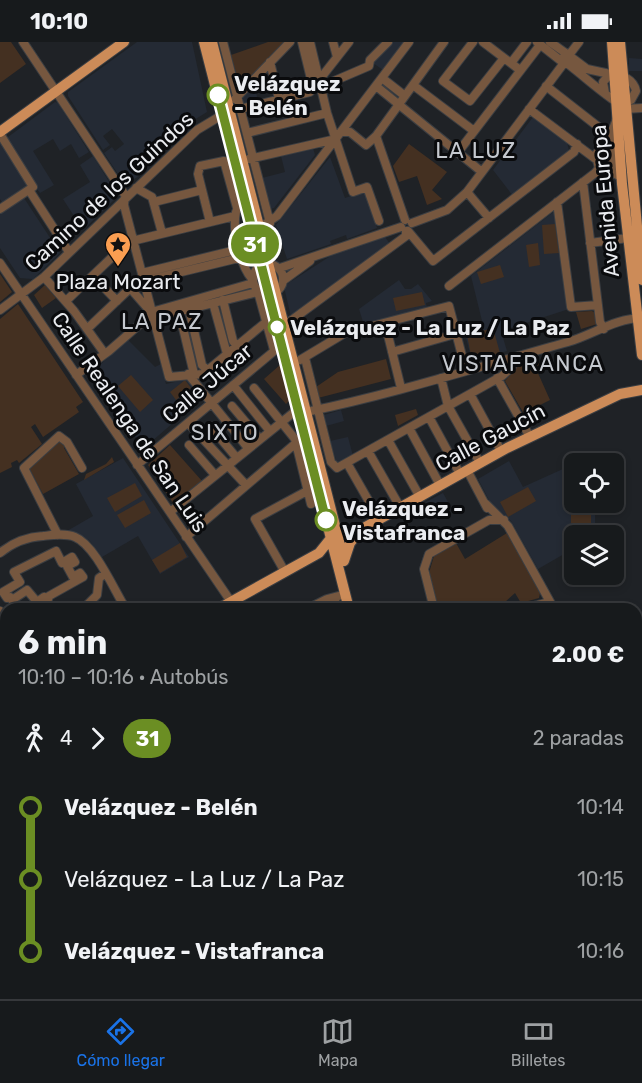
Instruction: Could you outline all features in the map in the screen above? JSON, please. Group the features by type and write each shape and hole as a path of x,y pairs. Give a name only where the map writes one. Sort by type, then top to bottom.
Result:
{"main road":[{"path":"0,133 124,42"},
{"path":"204,42 270,267 261,287 279,338 277,353 307,410"},
{"path":"212,42 225,111"},
{"name":"Avenida Europa","path":"612,42 639,216 642,280"},
{"name":"Avenida Europa","path":"616,74 621,42"},
{"name":"Avenida Europa","path":"622,105 617,118 618,176 639,318 642,355"},
{"path":"239,162 241,188 270,267"},
{"path":"261,287 285,325 337,535 341,596 345,603"},
{"name":"Calle Gaucín","path":"337,535 360,530 501,451 620,394 642,390"},
{"name":"Calle Gaucín","path":"340,560 360,530"},
{"path":"337,535 350,538 350,543"},
{"path":"239,603 285,572 319,553 337,535"},
{"path":"319,553 329,553 340,560 354,603"}],"street":[{"path":"23,42 126,198 124,205 169,377 200,375 208,371 266,322"},
{"path":"223,42 270,223"},
{"name":"Camino de los Guindos","path":"0,310 44,278 203,124 225,111 290,42"},
{"path":"302,42 327,113 338,136 353,192 367,187 379,221"},
{"path":"310,42 318,83"},
{"path":"333,42 337,57"},
{"path":"240,109 310,92 348,42"},
{"path":"369,66 370,60 388,42"},
{"path":"259,228 270,223 409,42"},
{"path":"239,162 350,132 366,144 376,136 444,42"},
{"path":"473,42 443,81 470,101 507,60 527,42"},
{"path":"483,42 520,70"},
{"path":"550,42 604,93 622,105 642,108"},
{"path":"270,267 317,256 447,210 467,192 579,42"},
{"path":"459,151 538,43 587,69 616,74 635,87 639,95 622,105"},
{"path":"270,62 279,99"},
{"path":"318,83 372,64 398,105 459,151 482,172"},
{"path":"604,93 603,82 616,74"},
{"path":"381,79 405,96"},
{"path":"413,85 474,131"},
{"path":"546,86 610,136 618,176 595,173"},
{"path":"449,286 595,173 599,164 594,157 529,109"},
{"path":"247,133 327,113"},
{"path":"594,157 610,136 617,118"},
{"path":"0,133 33,187 1,206"},
{"path":"376,136 407,226 433,261 574,152 577,144"},
{"path":"314,142 321,143 325,153"},
{"path":"210,222 198,168 224,160 236,212 242,253 261,287 266,322 277,353"},
{"path":"583,182 598,305 604,329"},
{"path":"236,212 241,188"},
{"path":"136,189 153,200 162,233"},
{"path":"29,190 69,252"},
{"path":"153,200 202,190"},
{"path":"467,192 489,218"},
{"path":"557,202 571,307 598,305"},
{"path":"66,301 124,244 210,222 236,212"},
{"path":"285,325 388,251 406,236 407,226"},
{"path":"590,243 628,238"},
{"path":"87,329 143,277 242,253"},
{"path":"130,288 157,317 213,303 284,280 317,256"},
{"name":"Calle Realenga de San Luis","path":"0,263 230,603"},
{"path":"270,267 284,280"},
{"path":"261,287 270,267"},
{"path":"93,276 117,301"},
{"path":"44,278 66,301 105,354"},
{"path":"76,375 152,314 164,308 261,287"},
{"path":"223,300 233,341 237,346"},
{"path":"213,303 227,354"},
{"path":"294,364 345,333 449,306 466,371"},
{"path":"189,309 202,365 208,371"},
{"path":"179,311 191,374 211,403 248,448"},
{"path":"170,512 281,420 307,410 498,362 639,318"},
{"path":"385,323 400,388"},
{"path":"392,352 455,334"},
{"name":"Calle Júcar","path":"137,465 233,385 277,353"},
{"path":"305,358 307,410 331,462 337,468 501,376 518,356"},
{"path":"498,362 504,367 501,376 530,437"},
{"path":"441,378 448,406 480,463"},
{"path":"233,385 269,430"},
{"path":"254,388 281,420 296,443 311,504"},
{"path":"470,394 501,451"},
{"path":"232,406 259,438"},
{"path":"429,417 486,504 504,520 551,603"},
{"path":"188,423 246,485"},
{"path":"210,426 237,457"},
{"path":"409,428 440,485"},
{"path":"58,535 24,468 59,436 67,442 82,468"},
{"path":"388,440 420,496"},
{"path":"186,537 296,443"},
{"path":"189,445 215,475"},
{"path":"368,451 400,507"},
{"path":"347,462 379,519"},
{"path":"285,572 255,519 307,491"},
{"path":"486,504 489,520"},
{"path":"432,603 424,569 429,554 489,520 504,520"},
{"path":"0,553 20,541 58,535 76,538 87,546 122,603"},
{"path":"56,551 62,563 72,557 75,562 67,566 73,577 80,573 83,577 49,596 48,603 44,597 37,602 27,590 12,600 7,598 3,592 20,582 14,572 44,555 45,557 56,551"},
{"path":"92,603 96,595 99,578 105,574"},
{"path":"318,603 327,598 341,596"},
{"path":"336,603 341,596"}],"shaded area":[{"path":"0,42 11,42 26,64 0,83"},
{"path":"137,42 192,42 207,112 194,120 136,178 124,183 104,153 112,147 115,151 124,144 112,129 103,136 110,145 103,150 68,96 68,92"},
{"path":"268,42 285,42 240,88 231,55"},
{"path":"393,42 405,42 383,70 373,63"},
{"path":"629,58 642,59 642,71 629,71"},
{"path":"254,85 258,100 243,104 241,97"},
{"path":"55,102 58,103 89,152 79,158 71,144 60,151 53,139 33,151 54,185 40,193 37,189 24,198 60,253 33,279 20,278 0,248 0,213 6,209 0,199 0,143"},
{"path":"533,117 567,142 569,151 513,196 493,170"},
{"path":"409,144 447,172 432,190 442,199 427,205 417,176 399,182 393,166"},
{"path":"313,148 315,155 274,208 270,209 262,178 285,172 281,156"},
{"path":"93,156 118,196 83,230 63,199 90,182 80,165"},
{"path":"330,157 345,198 365,191 377,228 347,239 346,235 330,241 331,244 287,259 276,225"},
{"path":"556,210 569,309 501,331 507,351 472,361 465,334 484,329 471,276"},
{"path":"555,224 559,253 544,254 542,225"},
{"path":"385,237 390,244 291,317 284,287 287,284 332,255"},
{"path":"538,243 540,265 529,267 526,245"},
{"path":"500,265 504,277 481,284 477,272"},
{"path":"0,274 12,292 0,302"},
{"path":"399,280 405,289 411,289 418,284 432,301 426,303 427,308 364,325 359,309"},
{"path":"45,285 56,298 42,308 34,295"},
{"path":"422,292 425,305 396,311 393,298"},
{"path":"18,304 83,402 76,407 79,412 43,437 35,424 31,427 42,444 19,463 17,460 11,463 12,467 0,473 0,319"},
{"path":"592,311 596,314 597,324 581,329 576,312"},
{"path":"493,328 500,353 472,361 467,335"},
{"path":"127,339 155,367 161,364 166,384 188,379 203,397 144,448 85,372 94,365 99,366"},
{"path":"537,356 542,369 537,371 550,400 526,412 534,422 531,426 505,381 521,362"},
{"path":"386,359 391,379 318,398 316,387 338,372"},
{"path":"280,365 290,400 286,404 264,379"},
{"path":"131,375 153,400 140,412 118,386"},
{"path":"185,380 191,388 176,400 170,392"},
{"path":"416,409 418,415 398,426 395,415"},
{"path":"341,410 344,421 326,426 324,415"},
{"path":"348,437 353,456 337,463 330,441"},
{"path":"59,439 65,443 64,448 79,474 43,494 28,466"},
{"path":"170,445 202,481 173,503 148,465"},
{"path":"112,457 114,462 84,480 86,474 106,464"},
{"path":"123,458 189,557 160,574 138,536 102,557 89,540 67,531 93,516 76,484"},
{"path":"509,461 523,487 564,469 564,513 595,513 595,525 564,525 564,554 538,569 511,521 490,502 478,479"},
{"path":"135,483 142,496 115,512 107,498"},
{"path":"528,487 536,501 508,517 500,502"},
{"path":"443,493 448,502 431,511 426,502"},
{"path":"144,500 151,513 125,528 117,515"},
{"path":"185,507 197,520 189,527 179,512"},
{"path":"571,513 591,513 591,523 571,523"},
{"path":"507,533 540,593 539,598 521,603 515,593 504,603 489,601 490,603 436,603 429,573 434,556 456,543 465,559"},
{"path":"180,543 187,557 160,573 152,560"}],"bus line":[{"name":"31","path":"218,95 326,520"}],"place":[{"name":"Velázquez - Belén","path":"218,95"},
{"name":"Plaza Mozart","path":"118,268"},
{"name":"Velázquez - La Luz / La Paz","path":"277,327"},
{"name":"Velázquez - Vistafranca","path":"326,520"}],"district":[{"name":"LA LUZ","path":"476,150"},
{"name":"LA PAZ","path":"162,321"},
{"name":"VISTAFRANCA","path":"523,363"},
{"name":"SIXTO","path":"225,432"}]}
